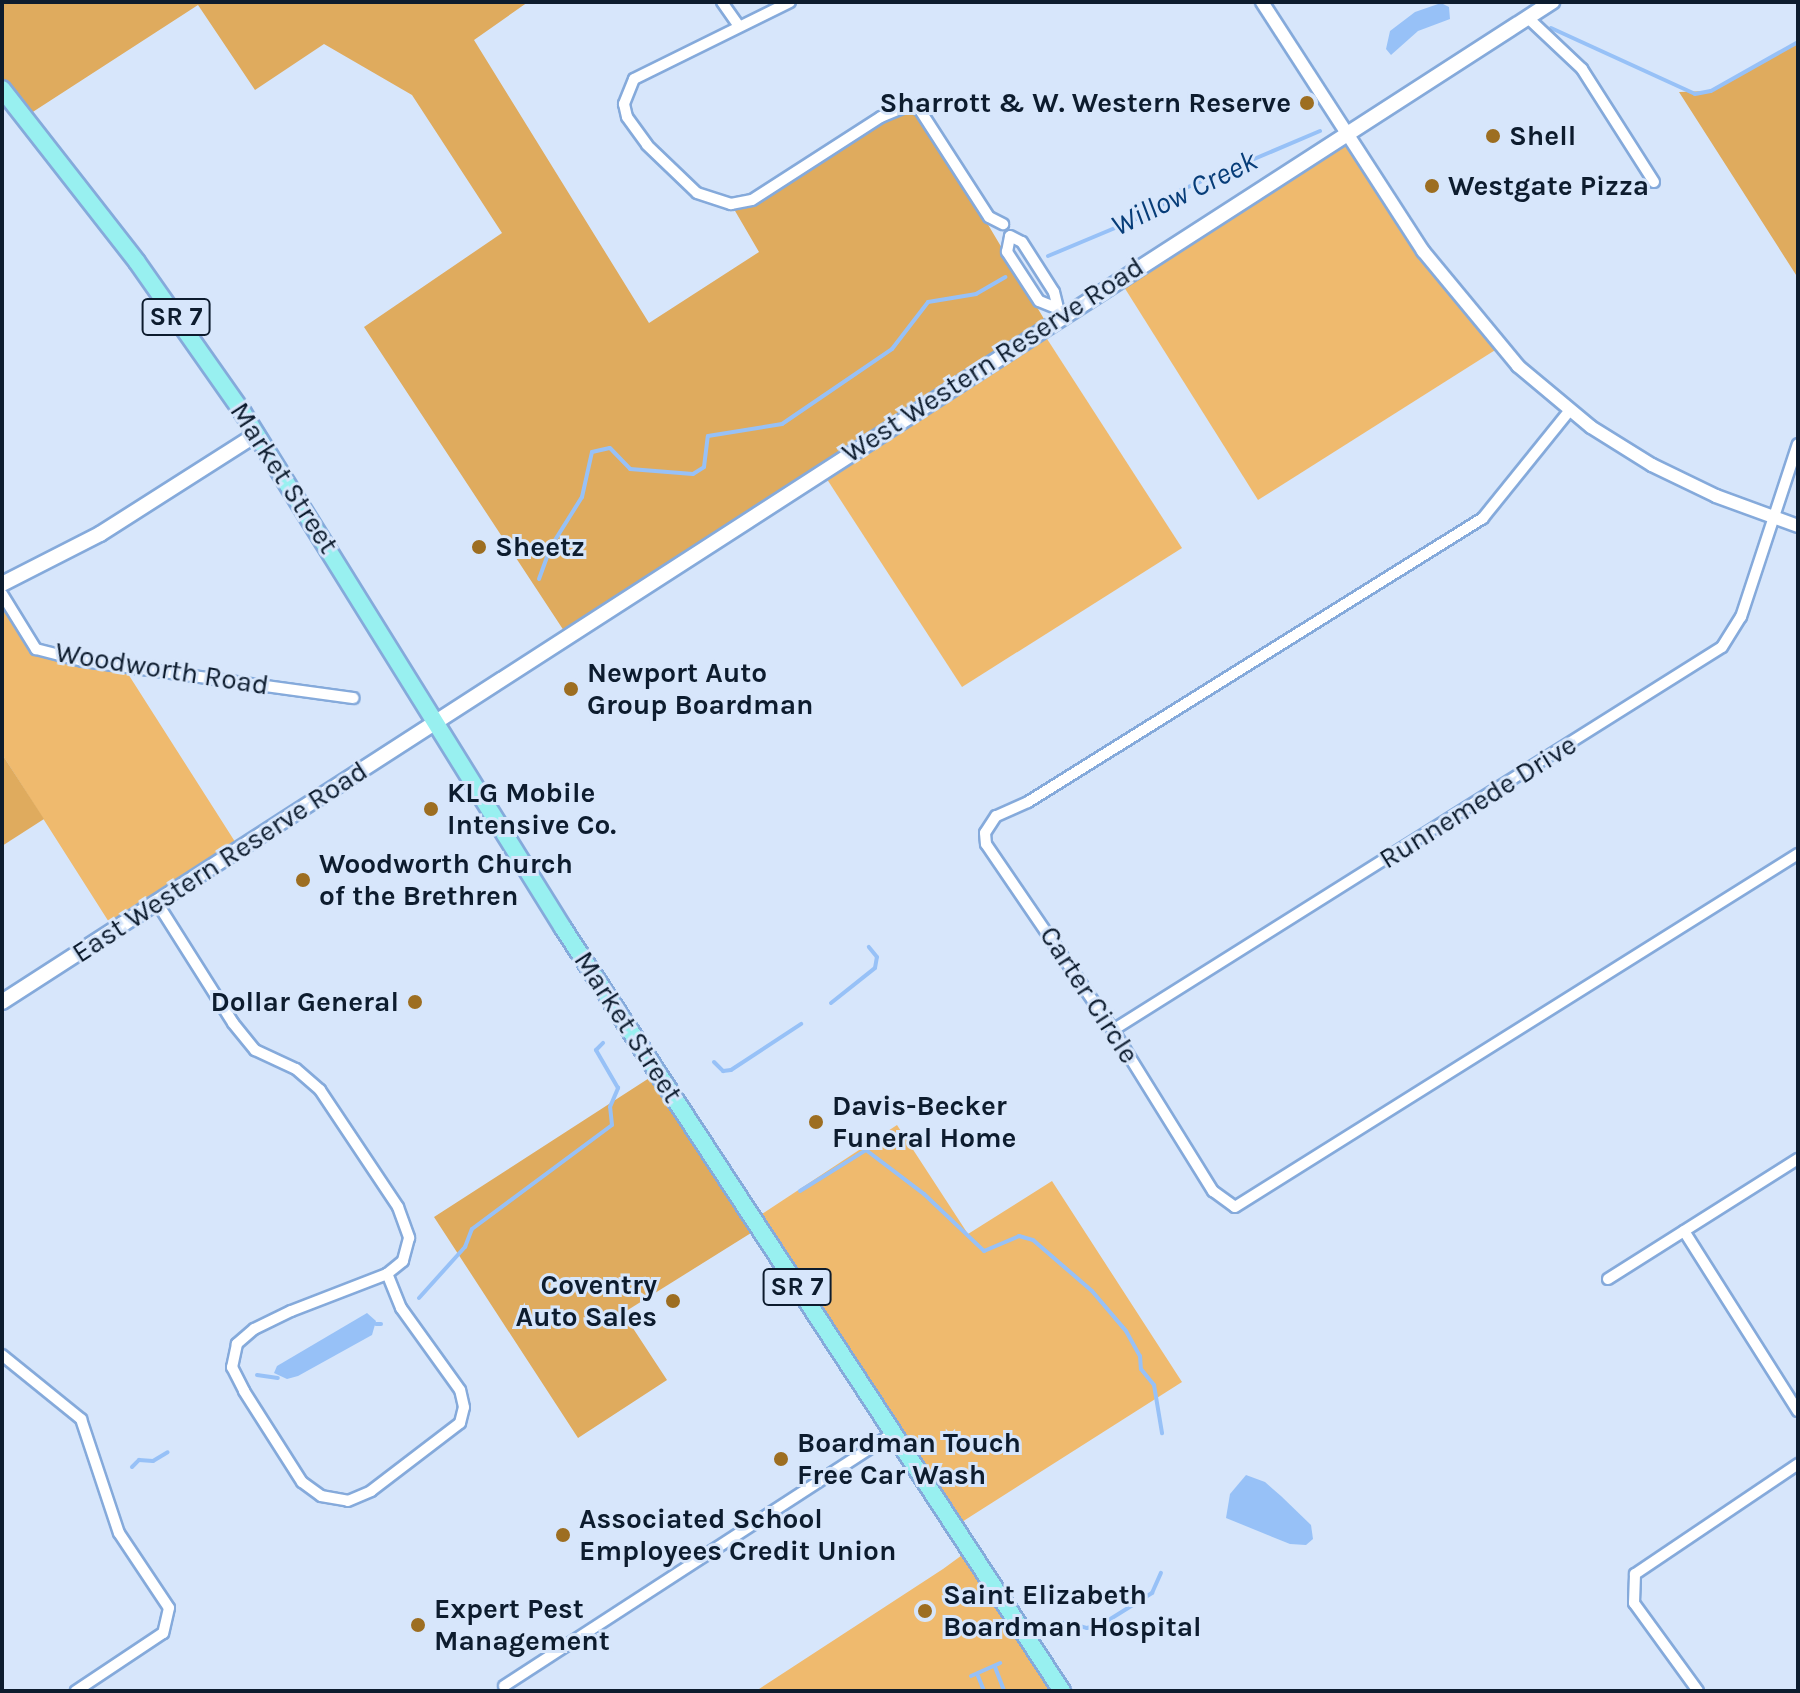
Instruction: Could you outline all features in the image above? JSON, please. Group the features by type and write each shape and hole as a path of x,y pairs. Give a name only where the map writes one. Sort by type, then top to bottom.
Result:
{"main road":[{"name":"West Western Reserve Road","path":"437,721 1057,312 1346,134 1552,2"},
{"name":"Market Street","path":"2,89 137,262 257,434 571,940 1062,1691"},
{"path":"2,584 88,541 257,434"},
{"name":"East Western Reserve Road","path":"2,1002 437,721"}],"street":[{"path":"722,2 738,25"},
{"path":"790,2 646,70 627,90 624,104 633,127 697,193 731,204 752,200 881,117 909,105 920,110 989,217 1003,224"},
{"path":"1262,2 1452,292 1512,360 1570,410 1652,465 1798,526"},
{"path":"1527,17 1582,69 1654,182"},
{"path":"1010,236 1022,242 1054,292 1057,312 1039,301 1007,252 1010,236"},
{"name":"Carter Circle","path":"1570,410 1483,518 1037,797 990,821 985,833 990,850 1113,1030 1213,1191 1239,1207 1798,854"},
{"name":"Runnemede Drive","path":"1113,1030 1716,653 1735,631 1798,444"},
{"name":"Woodworth Road","path":"2,594 36,649 83,661 353,698"},
{"path":"156,901 233,1023 255,1050 296,1069 320,1090 390,1195 409,1238 403,1261 387,1274 291,1311 254,1329 237,1344 232,1367 244,1391 302,1482 321,1496 348,1501 371,1491 460,1423 464,1407 460,1390 401,1308 387,1274"},
{"path":"1608,1279 1798,1159"},
{"path":"1684,1231 1798,1411"},
{"path":"2,1355 81,1419 119,1533 169,1608 163,1633 76,1691"},
{"path":"504,1686 893,1433"},
{"path":"1698,1691 1634,1603 1635,1574 1798,1464"}],"shaded area":[{"path":"2,2 528,2 474,40 649,323 759,252 731,204 752,200 897,108 920,110 1047,324 568,637 364,327 502,233 412,95 324,44 255,90 198,5 25,117 2,89"},
{"path":"1798,42 1798,278 1679,92 1711,91"},
{"path":"1346,134 1500,347 1258,500 1119,279"},
{"path":"1040,328 1182,548 962,687 821,470"},
{"path":"2,594 36,649 123,666 239,848 114,930 2,754"},
{"path":"2,754 44,819 2,846"},
{"path":"657,1073 759,1228 623,1313 667,1380 578,1438 434,1217"},
{"path":"897,1125 968,1234 1052,1181 1182,1382 954,1527 753,1220"},
{"name":"Saint Elizabeth Boardman Hospital","path":"969,1550 1062,1691 756,1691 943,1569"}],"water":[{"path":"1441,3 1449,7 1450,19 1418,31 1391,55 1386,49 1390,31 1415,12"},
{"path":"367,1313 376,1321 372,1335 298,1376 287,1379 274,1373 277,1366"},
{"path":"1246,1475 1265,1482 1281,1496 1311,1525 1313,1539 1306,1545 1290,1544 1226,1518 1230,1494"}],"waterway":[{"name":"Willow Creek","path":"1551,28 1695,94 1711,91 1798,42"},
{"name":"Willow Creek","path":"1048,256 1153,212 1181,190 1320,131"},
{"name":"Willow Creek","path":"539,579 550,548 582,497 592,452 610,448 630,469 693,474 704,467 708,436 782,424 892,349 928,302 976,294 1006,277"},
{"path":"831,1003 875,968 877,957 869,947"},
{"path":"714,1062 723,1071 731,1070 801,1024"},
{"path":"419,1298 465,1247 472,1229 612,1125 610,1107 618,1088 596,1050 603,1043"},
{"path":"800,1191 866,1150 924,1194 984,1251 1019,1236 1033,1240 1092,1291 1126,1331 1140,1356 1141,1369 1154,1385 1162,1433"},
{"path":"376,1324 381,1324"},
{"path":"257,1375 278,1378"},
{"path":"132,1467 139,1460 153,1461 168,1452"},
{"path":"1049,1631 1066,1622 1087,1628 1104,1623 1152,1593 1161,1573"},
{"path":"971,1676 1000,1663"},
{"path":"995,1667 1004,1691"},
{"path":"978,1676 984,1691"}],"place":[{"name":"Sharrott & W. Western Reserve","path":"1307,103"},
{"name":"Shell","path":"1493,136"},
{"name":"Westgate Pizza","path":"1432,186"},
{"name":"Sheetz","path":"479,547"},
{"name":"Newport Auto Group Boardman","path":"571,689"},
{"name":"KLG Mobile Intensive Co.","path":"431,809"},
{"name":"Woodworth Church of the Brethren","path":"303,880"},
{"name":"Dollar General","path":"415,1002"},
{"name":"Davis-Becker Funeral Home","path":"816,1122"},
{"name":"Coventry Auto Sales","path":"673,1301"},
{"name":"Boardman Touch Free Car Wash","path":"781,1459"},
{"name":"Associated School Employees Credit Union","path":"563,1535"},
{"name":"Saint Elizabeth Boardman Hospital","path":"925,1611"},
{"name":"Expert Pest Management","path":"418,1625"}]}
